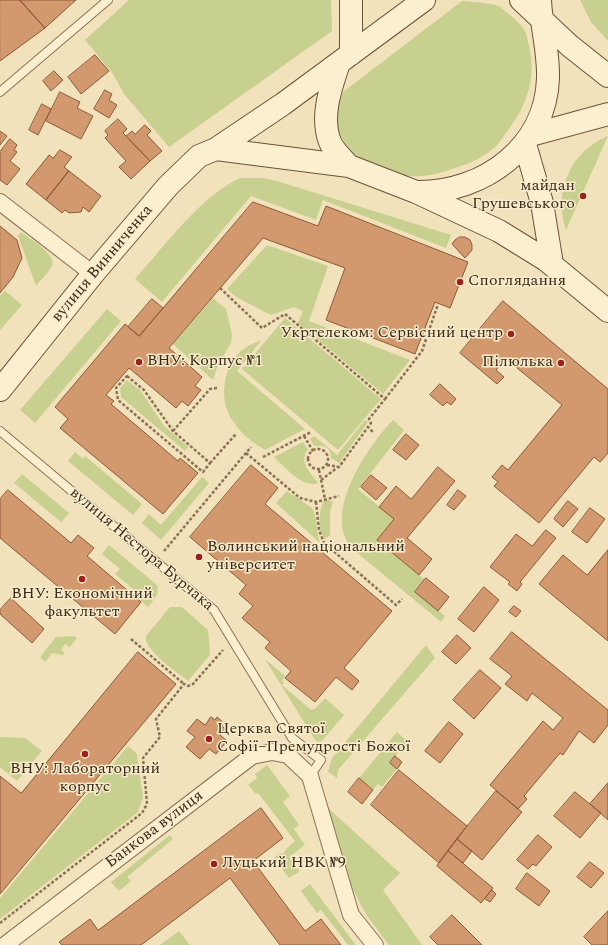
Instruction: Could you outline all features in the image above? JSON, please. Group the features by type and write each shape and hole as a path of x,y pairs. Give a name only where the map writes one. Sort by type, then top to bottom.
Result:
{"main road":[{"path":"349,166 330,142 326,119 329,92 345,59 351,0"},
{"name":"вулиця Винниченка","path":"0,390 93,274 168,186 199,156 216,149 283,104 424,0"},
{"path":"521,0 540,9 570,46 608,76"},
{"path":"416,192 438,192 491,174 528,140 544,112 548,79 546,47 540,9"},
{"path":"528,140 608,114"},
{"path":"528,140 542,203 552,264"},
{"path":"216,149 349,166 416,192 499,231 552,264 608,311"}],"street":[{"path":"0,202 93,274"},
{"name":"Банкова вулиця","path":"5,945 252,756 272,752 288,755 310,776"},
{"path":"310,776 351,915 376,945"}],"lane":[{"path":"0,92 108,0"},
{"name":"вулиця Нестора Бурчака","path":"0,431 214,610 292,738 321,760 310,776"}],"path":[{"path":"220,288 262,328 285,314 385,399"},
{"path":"321,480 339,467 368,427 371,422 369,419 422,350 438,304"},
{"path":"210,463 173,431 144,390 127,376 116,388 118,400 203,472 236,434"},
{"path":"173,431 210,389 217,388"},
{"path":"368,427 374,433"},
{"path":"263,457 311,432"},
{"path":"304,436 313,451"},
{"path":"155,560 251,447"},
{"path":"327,465 328,458 325,453 320,450 313,451 309,456 308,462 312,468 319,470 327,465 339,467"},
{"path":"246,453 294,494 308,501 316,502 339,496"},
{"path":"319,470 325,499"},
{"path":"316,502 319,530 324,543 396,605 402,599"},
{"path":"131,639 188,686 193,684 232,640"},
{"path":"0,923 145,809 147,804 143,758 160,737 156,719 184,684"}],"green space":[{"path":"129,0 331,0 332,31 169,147 124,94 113,74 85,40"},
{"path":"580,0 608,0 608,41 591,22"},
{"path":"462,1 498,6 515,19 525,31 531,55 532,67 529,90 520,112 500,141 489,152 481,158 445,172 431,175 405,176 392,174 368,164 349,148 340,133 337,118 343,92"},
{"path":"608,136 566,230 562,201 568,174 575,162 584,152 595,143"},
{"path":"241,178 263,178 277,181 451,235 446,248 323,200 316,220 251,196 162,302 135,279 198,208 227,185"},
{"path":"21,232 41,247 50,256 52,261 51,269 36,286 18,236"},
{"path":"267,245 328,266 309,321 410,360 383,394 298,323 303,311 294,307 271,315 236,297 227,289"},
{"path":"5,291 22,305 0,330 0,296"},
{"path":"213,298 226,309 232,334 231,343 218,365 213,380 173,344"},
{"path":"107,309 121,321 35,423 20,410"},
{"path":"285,318 381,399 338,450 242,369"},
{"path":"261,341 237,371 305,429 265,450 247,437 236,426 227,410 225,398 227,374 232,362 249,345"},
{"path":"127,380 140,390 164,426 188,447 185,451 121,397 120,388"},
{"path":"365,420 368,422 339,463 331,458 330,451 328,449 324,446 314,446 310,439 314,436 337,455"},
{"path":"393,420 404,430 358,489 394,519 377,540 425,580 415,592 445,616 441,622 356,552 345,537 342,523 343,507 348,491 355,474 373,444"},
{"path":"303,442 308,449 304,458 305,463 318,483 306,483 300,480 274,457"},
{"path":"75,452 83,459 85,456 142,504 133,515 68,461"},
{"path":"22,474 69,513 61,522 14,483"},
{"path":"202,477 209,483 161,540 142,523 149,514 161,525"},
{"path":"287,491 312,508 320,543 276,503"},
{"path":"328,500 333,502 330,511 330,535 325,539 321,531 320,515 324,501"},
{"path":"109,545 158,586 157,595 148,607 140,600 143,597 115,574 120,569 102,554"},
{"path":"170,607 182,607 208,630 210,655 188,681 155,654 146,641 146,636"},
{"path":"74,636 77,638 70,647 65,644 61,650 65,653 63,655 52,653 45,662 40,657 56,637"},
{"path":"426,645 435,658 338,770 337,778 328,772 332,758"},
{"path":"265,659 285,676 282,681 284,683 282,685 311,710 315,709 325,698 344,715 322,741 318,742 315,740"},
{"path":"397,732 407,741 390,763 397,769 382,787 378,784 373,790 359,778"},
{"path":"0,737 25,738 42,751 17,781 0,767"},
{"path":"128,746 137,754 143,798 138,812 0,919 0,898"},
{"path":"267,765 290,796 283,802 299,825 294,829 305,845 289,857 300,871 289,878 274,858 280,853 283,854 295,841 258,793 256,794 248,785 257,778 255,774"},
{"path":"328,808 400,873 383,890 422,945 389,945 367,916 350,884"},
{"path":"170,835 173,839 127,877 131,881 119,891 111,882"},
{"path":"310,884 356,945 348,945 321,910 317,913 301,891"},
{"path":"179,931 190,945 160,945"}],"building":[{"path":"0,0 20,0 45,28 0,61"},
{"path":"20,0 76,0 45,28"},
{"path":"95,55 109,71 81,94 68,77"},
{"path":"54,71 63,80 51,91 43,81"},
{"path":"105,90 112,94 109,100 117,105 109,118 94,109"},
{"path":"60,92 80,102 77,108 93,116 81,139 46,121"},
{"path":"42,104 51,109 38,135 29,130"},
{"path":"118,119 127,129 123,133 150,161 131,179 119,167 126,161 105,138 108,135 105,131"},
{"path":"145,125 151,131 147,135 162,151 150,161 126,136 132,131 135,134"},
{"path":"0,131 7,136 0,145"},
{"path":"10,139 17,145 14,150 17,152 10,161 20,169 7,185 0,180 0,152"},
{"path":"60,150 72,157 64,167 69,171 46,200 26,184 49,155 53,158"},
{"path":"69,171 101,196 89,212 83,207 81,212 69,213 65,210 62,213 46,200"},
{"name":"ВНУ: Корпус №1","path":"253,202 318,226 326,206 468,262 450,308 435,302 415,354 326,320 345,268 263,238 169,348 202,377 195,386 201,390 188,406 182,401 176,408 129,368 106,395 114,401 111,404 178,461 180,458 198,473 163,514 60,428 68,419 55,407 125,324 139,336"},
{"path":"0,226 17,240 22,258 13,277 0,293"},
{"path":"460,237 465,237 470,240 472,245 472,250 465,258 452,244"},
{"path":"152,299 163,308 139,336 128,327"},
{"path":"503,301 608,389 608,453 600,462 594,457 539,523 494,486 498,482 492,477 502,465 508,470 562,405 505,358 496,370 504,377 497,384 460,353"},
{"path":"440,384 456,399 451,405 447,402 443,406 430,395"},
{"path":"406,434 419,445 406,460 393,450"},
{"path":"251,465 278,488 265,504 392,611 344,668 359,681 352,690 336,677 315,702 285,678 291,671 265,648 270,642 242,618 253,606 239,594 246,585 190,537"},
{"path":"438,467 455,481 407,538 432,559 419,575 377,540 394,519 379,507 396,486 411,499"},
{"path":"371,475 387,488 376,500 361,487"},
{"name":"ВНУ: Економічний факультет","path":"8,490 71,543 78,535 94,548 87,556 141,602 115,634 0,538 0,499"},
{"path":"458,490 466,496 454,510 447,505"},
{"path":"568,501 578,509 563,527 554,519"},
{"path":"590,508 605,519 587,543 572,532"},
{"path":"546,530 556,538 520,582 522,584 517,591 508,584 510,582 490,567 516,534 532,546"},
{"path":"608,550 608,641 539,584 563,555 587,575"},
{"path":"426,578 449,597 438,611 415,592"},
{"path":"484,587 499,600 474,632 458,619"},
{"path":"11,598 44,629 32,643 0,614 0,610"},
{"path":"514,606 521,611 516,617 509,612"},
{"path":"512,632 608,710 608,725 594,743 579,731 563,755 560,753 524,796 527,799 518,809 490,785 543,721 553,730 563,718 532,693 527,701 505,684 512,676 490,659"},
{"path":"457,635 471,648 456,664 442,652"},
{"name":"ВНУ: Лабораторний корпус","path":"138,652 176,684 0,894 0,776 21,793"},
{"path":"480,670 501,688 474,719 453,700"},
{"name":"Церква Святої Софії–Премудрості Божої","path":"211,717 215,720 217,717 224,723 222,726 225,729 220,735 227,741 216,754 209,749 200,759 186,747 195,737 187,731 197,719 205,725"},
{"path":"449,722 463,734 440,763 425,751"},
{"path":"395,756 402,762 397,769 390,763"},
{"path":"399,770 467,826 439,863 371,805"},
{"path":"359,778 373,790 362,804 348,792"},
{"path":"608,783 608,820 590,804"},
{"path":"496,791 522,812 482,860 457,839"},
{"path":"575,792 601,813 580,838 554,816"},
{"path":"261,808 283,838 253,861 305,931 321,919 341,945 280,945 230,878 141,945 62,945 59,942 90,919 98,930"},
{"path":"538,835 552,847 536,866 533,864 528,869 517,860"},
{"path":"457,839 472,851 463,863 448,851"},
{"path":"448,851 493,888 481,903 437,866"},
{"path":"590,862 604,873 591,888 577,877"},
{"path":"527,873 550,891 539,906 516,889"},
{"path":"492,890 496,894 490,902 485,899"},
{"path":"608,911 608,945 592,945 584,937"},
{"path":"452,915 482,945 438,945 430,937"}],"place":[{"name":"майдан Грушевського","path":"583,196"},
{"name":"Споглядання","path":"460,282"},
{"name":"Укртелеком: Сервісний центр","path":"511,334"},
{"name":"ВНУ: Корпус №1","path":"139,362"},
{"name":"Пілюлька","path":"561,363"},
{"name":"Волинський національний університет","path":"199,557"},
{"name":"ВНУ: Економічний факультет","path":"82,579"},
{"name":"Церква Святої Софії–Премудрості Божої","path":"209,739"},
{"name":"ВНУ: Лабораторний корпус","path":"85,754"},
{"name":"Луцький НВК №9","path":"214,864"}]}
